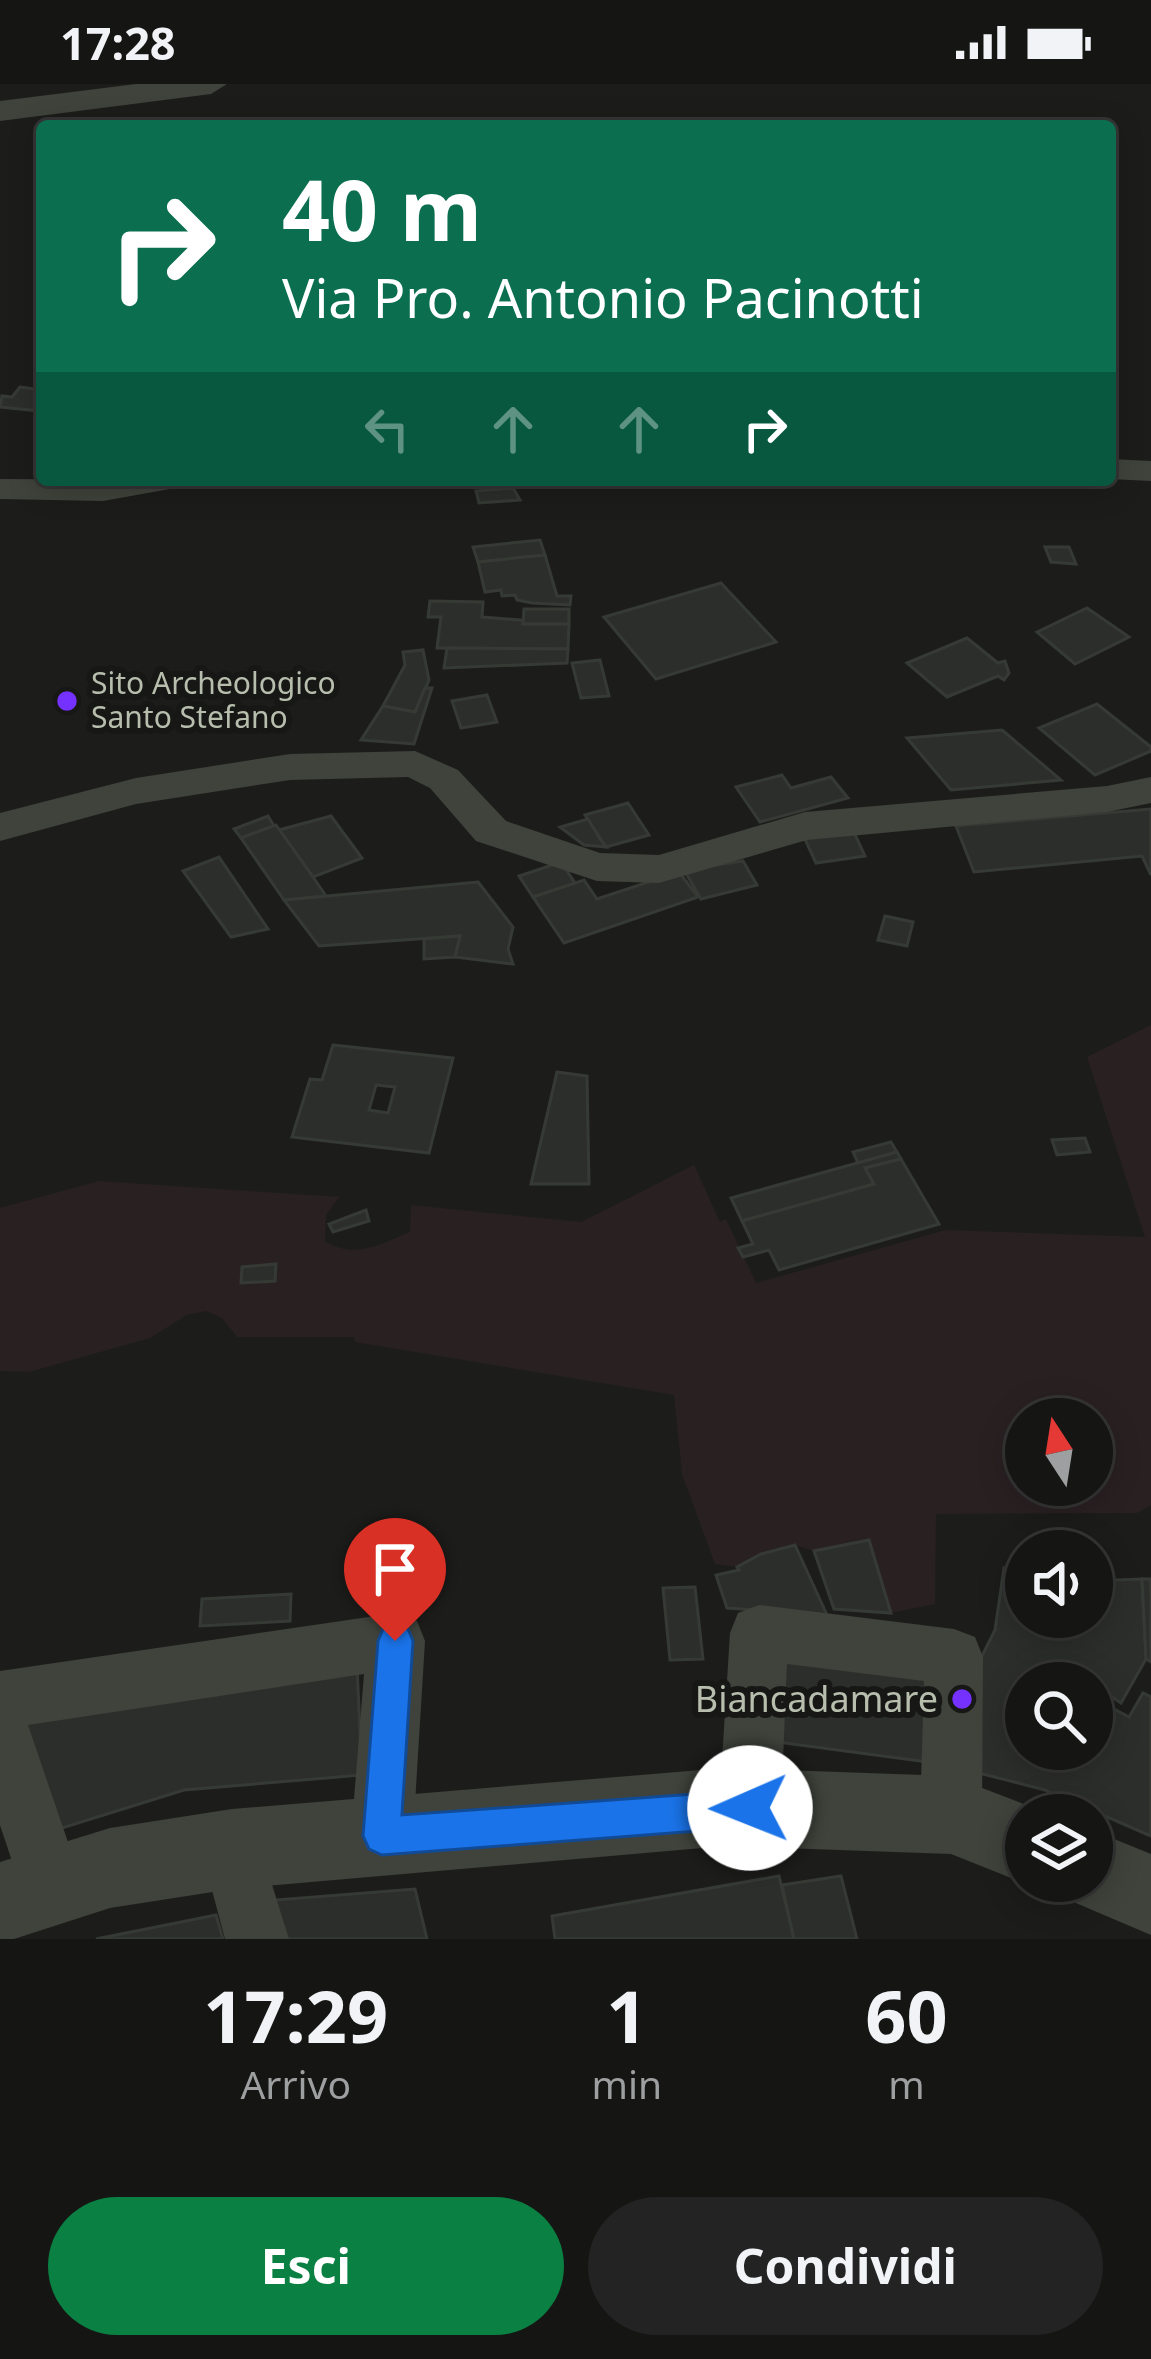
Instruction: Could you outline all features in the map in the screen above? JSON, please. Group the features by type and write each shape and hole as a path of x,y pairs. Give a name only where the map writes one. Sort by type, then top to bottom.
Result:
{"street":[{"path":"0,111 211,84"},
{"path":"1116,469 1151,470"},
{"path":"0,489 103,491 133,486"},
{"path":"0,827 155,788 290,767 415,764 445,779 491,831 597,867 658,869 805,826 1106,799 1151,790"},
{"path":"750,1808 759,1633 954,1658 952,1815"},
{"path":"0,1700 395,1641 382,1836"},
{"path":"0,1730 17,1907 110,1868 232,1849 750,1808 952,1815 1005,1836"},
{"path":"232,1849 257,1939"},
{"path":"1113,1879 1151,1895"}],"shaded area":[{"path":"1151,1025 1151,1505 1137,1513 936,1514 935,1604 891,1613 868,1540 814,1551 795,1545 737,1567 715,1564 682,1474 674,1395 355,1342 354,1337 237,1337 222,1318 206,1311 187,1315 150,1338 29,1372 0,1371 0,1208 99,1181 339,1197 326,1215 325,1241 357,1250 410,1232 411,1205 581,1222 694,1165 756,1283 946,1230 1145,1237 1087,1057"}],"building":[{"path":"20,387 36,389 36,411 0,407 2,396 12,397"},
{"path":"513,488 520,500 479,503 476,491"},
{"path":"540,540 545,555 478,562 473,547"},
{"path":"1045,547 1069,547 1076,564 1051,562"},
{"path":"545,555 557,596 571,596 570,605 517,600 515,595 502,596 501,590 485,592 478,562"},
{"path":"721,583 776,642 656,679 604,617"},
{"path":"430,601 483,602 482,617 569,624 568,649 437,648 441,617 428,617"},
{"path":"1087,608 1129,637 1075,664 1037,632"},
{"path":"524,609 569,609 569,624 523,624"},
{"path":"967,638 998,663 1005,661 1009,673 1004,680 998,676 947,697 907,663"},
{"path":"447,648 568,649 567,663 444,668"},
{"path":"423,650 429,680 415,712 383,706 405,665 403,652"},
{"path":"600,660 609,696 581,698 572,663"},
{"path":"425,688 432,688 414,744 361,740 383,706 415,712"},
{"path":"487,695 497,722 461,728 452,701"},
{"path":"1097,704 1151,751 1095,775 1039,728"},
{"path":"1002,730 1061,780 951,790 907,738"},
{"path":"782,775 791,788 831,777 848,798 760,822 736,787"},
{"path":"628,803 649,835 606,847 585,815"},
{"path":"1151,809 1151,875 1142,856 974,872 956,826"},
{"path":"268,816 274,826 241,838 234,829"},
{"path":"331,816 362,858 313,877 279,830"},
{"path":"588,819 606,847 584,845 560,827"},
{"path":"276,825 326,896 284,900 241,838"},
{"path":"852,828 865,856 816,863 803,835"},
{"path":"219,857 268,929 231,937 183,871"},
{"path":"743,861 757,885 701,899 684,870"},
{"path":"561,862 575,883 533,897 519,876"},
{"path":"679,872 698,897 564,943 533,897 584,880 597,899"},
{"path":"478,882 513,927 508,949 513,964 455,957 460,936 319,946 284,900"},
{"path":"885,916 913,922 907,946 878,940"},
{"path":"460,936 455,957 424,959 424,939"},
{"path":"333,1045 453,1058 429,1153 292,1137 310,1079 322,1080","holes":["376,1085 395,1087 388,1113 369,1110"]},
{"path":"557,1072 587,1076 589,1184 531,1184"},
{"path":"1085,1138 1090,1152 1057,1155 1052,1140"},
{"path":"891,1142 897,1152 858,1163 853,1152"},
{"path":"897,1152 901,1159 865,1168 874,1184 742,1221 731,1198"},
{"path":"901,1159 939,1224 779,1270 769,1250 743,1257 738,1248 753,1244 742,1221 874,1184 865,1168"},
{"path":"366,1210 369,1221 333,1232 329,1224"},
{"path":"276,1264 275,1281 241,1283 242,1267"},
{"path":"869,1540 891,1613 834,1609 814,1551"},
{"path":"795,1545 827,1615 727,1608 716,1575 739,1570 737,1567 761,1554"},
{"path":"1004,1568 1005,1638 1113,1638 1113,1580 1142,1579 1146,1659 1121,1703 1113,1697 1113,1662 1005,1662 1005,1770 1113,1770 1113,1708 1129,1717 1143,1693 1151,1697 1151,1836 1113,1820 1113,1794 1054,1794 975,1772 971,1678 995,1630"},
{"path":"1142,1579 1151,1579 1151,1662 1146,1659"},
{"path":"695,1587 703,1659 670,1660 663,1588"},
{"path":"291,1594 290,1621 200,1626 202,1599"},
{"path":"781,1649 930,1668 928,1762 777,1742"},
{"path":"357,1666 362,1775 184,1790 59,1829 12,1717"},
{"path":"779,1876 794,1939 555,1939 552,1916"},
{"path":"841,1876 857,1939 794,1939 782,1885"},
{"path":"415,1889 427,1939 287,1939 275,1900"},
{"path":"216,1915 223,1939 96,1939"}],"place":[{"name":"Sito Archeologico Santo Stefano","path":"67,701"},
{"name":"Biancadamare","path":"962,1699"}],"route":[{"path":"395,1641 382,1836 750,1808"}]}
